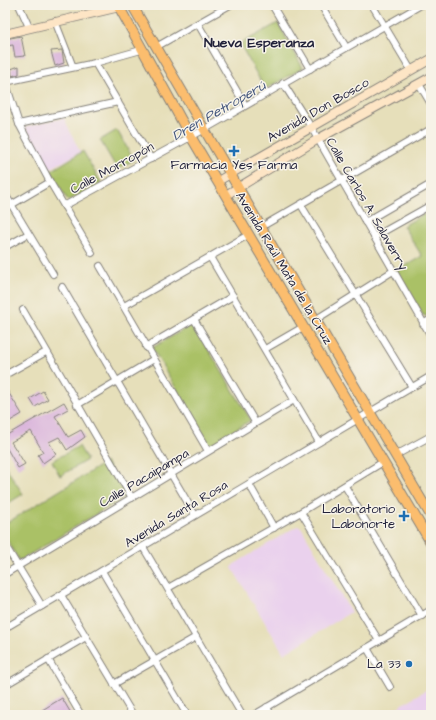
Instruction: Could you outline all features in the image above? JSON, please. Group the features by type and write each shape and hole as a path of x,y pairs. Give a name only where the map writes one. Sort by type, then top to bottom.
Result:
{"main road":[{"name":"Avenida Raúl Mata de la Cruz","path":"132,5 431,516"},
{"name":"Avenida Raúl Mata de la Cruz","path":"121,6 141,50 191,137 431,543"}],"street":[{"path":"18,5 29,27"},
{"path":"156,47 230,5"},
{"path":"272,5 310,69"},
{"path":"321,5 346,48"},
{"path":"372,5 411,70"},
{"name":"Calle Morropón","path":"64,206 205,130 283,83 421,5"},
{"path":"5,34 121,6"},
{"path":"55,21 73,67"},
{"path":"198,24 245,105"},
{"path":"92,253 50,182 20,124 5,82 95,63 141,50"},
{"name":"Avenida Don Bosco","path":"218,181 231,175 311,127 431,59"},
{"path":"95,63 151,158"},
{"name":"Avenida Don Bosco","path":"226,195 318,139 431,77"},
{"name":"Calle Carlos A. Salaverry","path":"283,83 311,127 431,336"},
{"path":"419,84 431,104"},
{"path":"20,124 118,102"},
{"path":"261,227 431,129"},
{"path":"11,205 50,182"},
{"path":"365,222 431,184"},
{"path":"5,194 53,274"},
{"path":"374,237 431,204"},
{"path":"301,205 412,388"},
{"path":"5,247 28,234"},
{"path":"124,306 248,235"},
{"path":"210,257 319,442"},
{"path":"100,266 208,451"},
{"path":"315,320 393,271"},
{"path":"62,287 195,516"},
{"path":"146,347 233,296"},
{"path":"23,310 132,498"},
{"path":"194,318 255,422"},
{"path":"423,324 431,319"},
{"path":"265,350 303,327"},
{"path":"5,375 46,352"},
{"path":"77,404 154,359"},
{"name":"Avenida Santa Rosa","path":"5,628 431,376"},
{"name":"Calle Pacaipampa","path":"5,574 172,475 255,422 294,400"},
{"path":"396,455 431,436"},
{"path":"168,588 274,528 383,462"},
{"path":"249,484 274,528"},
{"path":"344,486 422,616"},
{"path":"301,512 379,641"},
{"path":"5,545 42,606"},
{"path":"143,547 242,715"},
{"path":"102,571 187,715"},
{"path":"61,595 133,715"},
{"path":"254,715 431,610"},
{"path":"5,685 86,637"},
{"path":"114,684 196,637"},
{"path":"367,648 390,687"},
{"path":"48,659 79,714"},
{"path":"267,707 271,715"}],"shaded area":[{"path":"64,118 80,152 50,169 25,127"},
{"path":"297,526 301,527 351,612 284,654 232,568 233,565"},
{"path":"431,687 431,715 385,715"}],"green space":[{"path":"278,23 303,68 265,89 240,44"},
{"path":"117,130 134,160 117,169 100,140"},
{"path":"83,151 101,183 68,201 51,171"},
{"path":"431,210 431,314 427,316 423,315 397,271 422,256 403,226"},
{"path":"193,324 251,420 210,445 152,348"},
{"path":"79,446 87,460 60,476 52,461"},
{"path":"106,462 126,496 19,561 5,536 5,524"},
{"path":"5,466 23,494 7,504 5,500"}],"building":[{"path":"21,36 25,56 15,57 13,45 6,46 5,39"},
{"path":"62,50 64,63 55,66 51,51"},
{"path":"19,66 19,74 12,76 11,69"},
{"path":"5,387 22,414 5,424"},
{"path":"43,391 48,399 35,407 30,399"},
{"path":"64,402 68,409 55,416 68,437 81,430 85,437 67,450 59,437 49,442 56,454 43,463 38,455 43,452 31,431 11,442 25,464 18,468 5,445 5,436"},
{"path":"62,698 72,715 34,715"}],"place":[{"name":"Farmacia Yes Farma","path":"234,151"},
{"name":"Laboratorio Labonorte","path":"404,516"},
{"name":"La 33","path":"409,664"}],"district":[{"name":"Nueva Esperanza","path":"259,43"}],"water label":[{"name":"Dren Petroperú","path":"219,111"}]}
